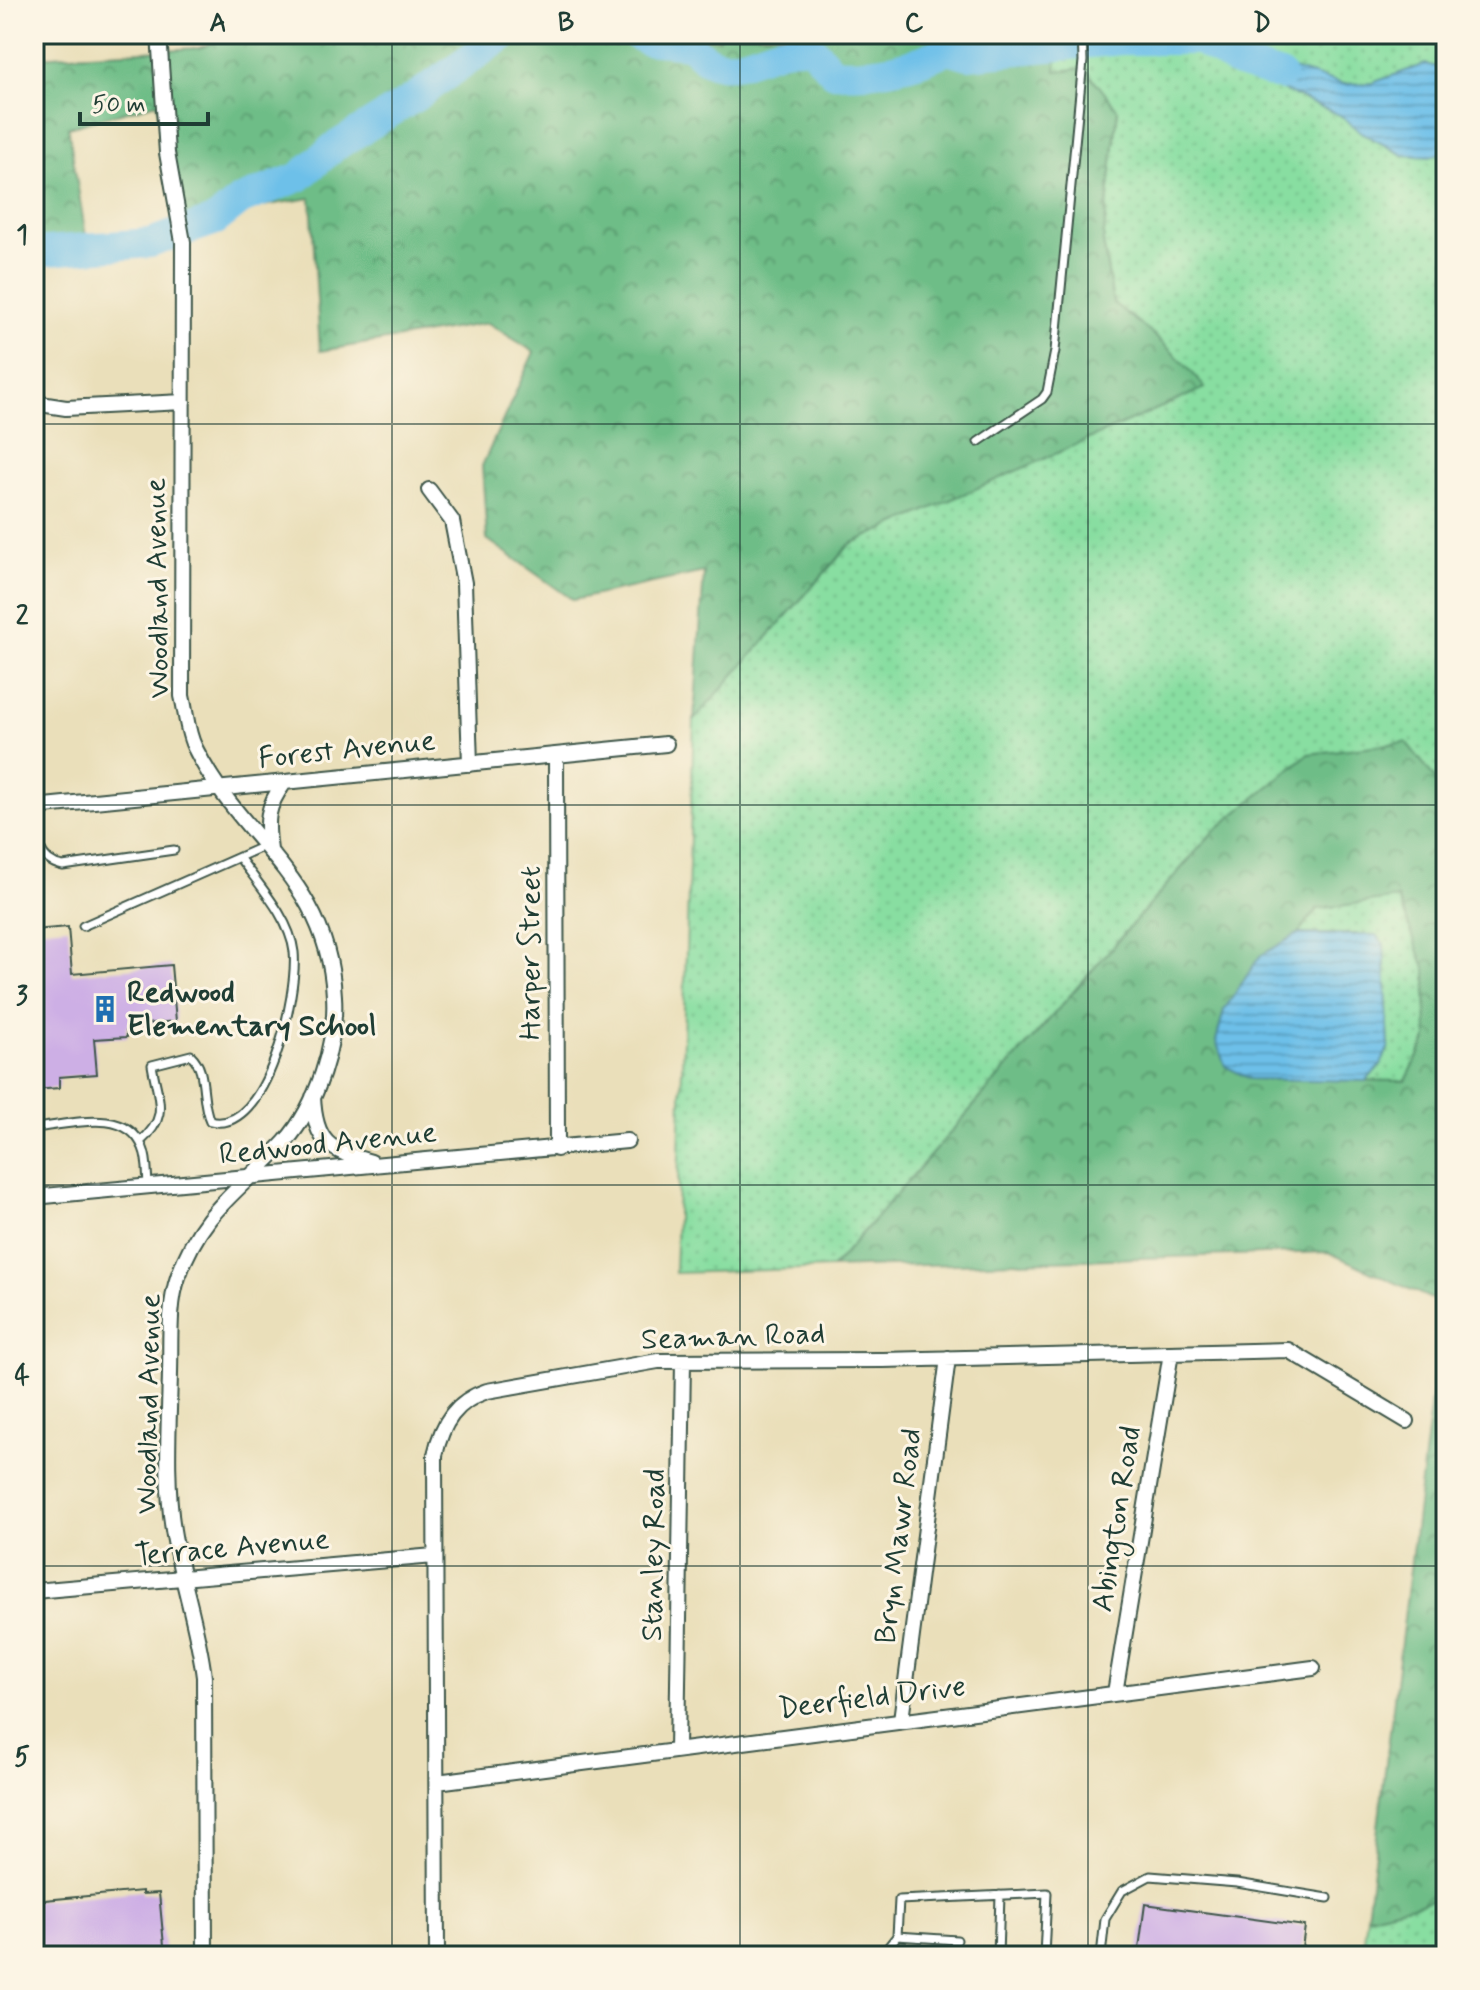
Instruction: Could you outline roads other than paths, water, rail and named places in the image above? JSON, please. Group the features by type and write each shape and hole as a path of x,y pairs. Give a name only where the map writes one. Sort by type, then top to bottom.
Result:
{"street":[{"name":"Woodland Avenue","path":"159,34 167,153 183,242 182,696 194,746 220,789 308,901 328,947 335,998 333,1022 313,1094 285,1141 207,1217 176,1281 171,1318 168,1491 183,1578 200,1641 204,1677 205,1956"},
{"path":"34,403 66,408 183,402"},
{"path":"429,490 452,521 464,583 470,764"},
{"name":"Forest Avenue","path":"35,807 666,744"},
{"name":"Harper Street","path":"556,757 557,1149"},
{"path":"268,848 266,819 271,801 284,783"},
{"path":"313,1094 314,1119 323,1141 340,1153 379,1164"},
{"name":"Redwood Avenue","path":"34,1197 627,1141"},
{"name":"Seaman Road","path":"437,1956 434,1556 437,1444 446,1420 467,1400 487,1391 658,1361 1288,1350 1407,1421"},
{"name":"Abington Road","path":"1115,1693 1171,1353"},
{"name":"Bryn Mawr Road","path":"901,1720 948,1358"},
{"name":"Stanley Road","path":"677,1750 683,1361"},
{"name":"Terrace Avenue","path":"34,1591 434,1556"},
{"name":"Deerfield Drive","path":"437,1782 1313,1668"}],"lane":[{"path":"978,442 1047,392 1055,351 1083,61 1082,34"},
{"path":"35,807 38,845 52,864 63,866 174,850"},
{"path":"83,926 239,857 268,848"},
{"path":"140,1142 157,1126 161,1112 152,1065 191,1055 197,1061 204,1109 210,1121 221,1124 238,1117 252,1102 265,1082 282,1039 294,954 289,932 239,857"},
{"path":"34,1128 110,1121 124,1125 144,1150 148,1186"},
{"path":"1101,1956 1105,1919 1122,1891 1150,1876 1237,1883 1328,1898"},
{"path":"881,1956 897,1936 899,1900 1047,1893 1044,1956"},
{"path":"998,1956 1000,1895"},
{"path":"897,1936 957,1940"}],"water":[{"path":"1058,34 1146,37 1149,34 1179,34 1163,37 1154,48 1057,49"},
{"path":"1197,34 1218,34 1258,59 1344,84 1372,83 1425,64 1446,69 1446,151 1430,157 1403,155 1362,133 1340,115 1282,90 1213,41"},
{"path":"1298,934 1376,935 1384,944 1389,1046 1381,1065 1366,1081 1250,1079 1225,1066 1216,1041 1224,1010 1260,956"}],"waterway":[{"path":"34,252 150,243 216,220 241,200 299,177 334,147 414,98 506,34"},
{"path":"635,34 646,40 690,44 704,57 718,64 746,61 793,47 811,47 833,72 847,73 907,65 948,49 968,55 1121,40 1200,40 1238,63 1281,76"}],"place":[{"name":"Redwood Elementary School","path":"105,1009"}]}
